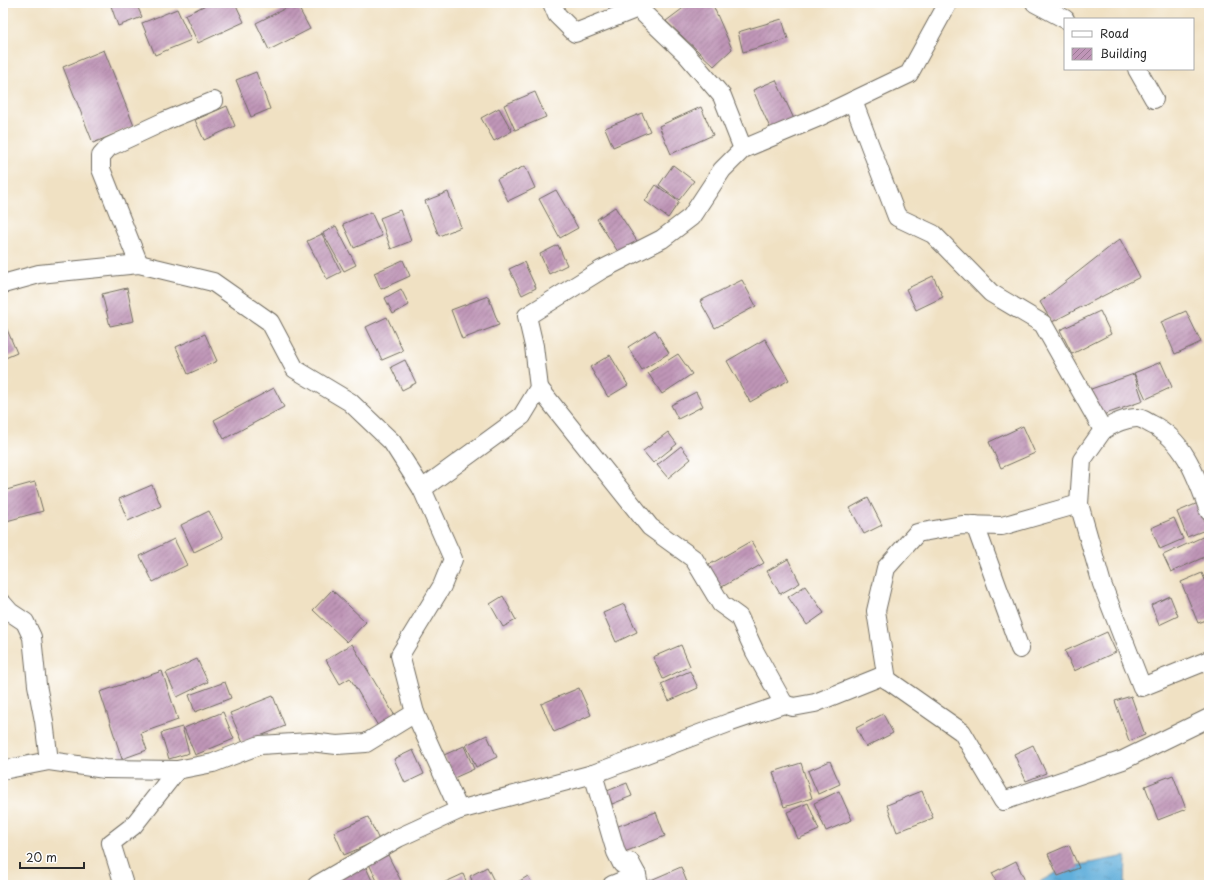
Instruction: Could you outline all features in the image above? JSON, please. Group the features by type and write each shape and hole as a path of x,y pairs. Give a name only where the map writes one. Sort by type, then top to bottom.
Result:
{"street":[{"path":"552,3 557,15 575,33 638,8 686,54 722,96 743,149"},
{"path":"784,704 755,652 739,617 721,604 694,559 650,527 539,388 534,346 527,316 601,270 662,239 691,217 722,170 743,149 818,117 909,74 948,3"},
{"path":"1036,3 1064,18"},
{"path":"1138,70 1154,99"},
{"path":"139,264 101,169 101,156 109,147 165,121 214,101"},
{"path":"853,101 897,217 933,234 991,293 1043,324 1103,430"},
{"path":"3,284 40,274 139,264 213,282 270,322 295,369 350,402 392,442 422,488 453,559 442,586 400,655 415,713 459,810"},
{"path":"422,488 522,416 539,388"},
{"path":"1209,511 1190,463 1178,446 1168,434 1155,425 1138,418 1120,421 1103,430 1082,460 1079,504 1102,584 1142,687 1209,660"},
{"path":"887,680 876,611 886,568 917,533 962,525 1002,526 1079,504"},
{"path":"975,525 1020,649"},
{"path":"3,604 10,612 25,622 32,637 37,685 44,721 49,761"},
{"path":"317,885 398,838 459,810 593,774 731,722 784,704 794,707 815,703 882,676 962,732 1003,801 1123,760 1209,718"},
{"path":"3,770 49,761 105,769 177,770 213,763 260,745 310,742 336,745 366,742 415,713"},
{"path":"124,885 111,843 133,826 177,770"},
{"path":"593,774 616,852 622,864 630,862 638,880 612,885"}],"water":[{"path":"1126,856 1125,885 1034,885 1064,868"}],"building":[{"path":"110,3 136,3 142,17 118,26"},
{"path":"210,3 235,3 244,22 198,43 185,15"},
{"path":"296,3 310,29 269,50 256,23"},
{"path":"690,3 712,3 732,49 714,66 666,21"},
{"path":"177,9 191,40 155,55 142,23"},
{"path":"782,19 788,39 743,52 738,32"},
{"path":"104,50 134,126 93,143 63,67"},
{"path":"256,72 270,109 251,117 236,80"},
{"path":"776,80 794,119 771,130 753,90"},
{"path":"535,92 546,117 515,130 504,105"},
{"path":"227,106 235,126 204,140 195,120"},
{"path":"701,107 713,135 671,154 659,126"},
{"path":"499,108 512,131 494,141 481,118"},
{"path":"642,113 650,131 613,147 605,128"},
{"path":"673,165 694,181 679,200 659,185"},
{"path":"525,166 535,188 508,201 497,179"},
{"path":"656,185 679,202 668,218 645,201"},
{"path":"556,190 578,228 560,238 539,199"},
{"path":"448,192 461,227 439,236 425,201"},
{"path":"615,207 639,244 620,255 597,219"},
{"path":"400,210 411,241 391,249 380,218"},
{"path":"371,212 382,236 354,248 343,224"},
{"path":"336,226 356,265 344,271 323,233"},
{"path":"322,234 341,272 327,279 307,241"},
{"path":"1120,239 1140,277 1052,322 1040,302"},
{"path":"558,245 567,265 549,274 540,254"},
{"path":"403,260 410,276 381,289 374,273"},
{"path":"524,262 536,288 522,295 509,269"},
{"path":"933,276 943,297 916,310 906,289"},
{"path":"742,280 756,306 715,328 700,301"},
{"path":"127,288 134,321 110,326 102,294"},
{"path":"401,289 409,305 393,314 385,298"},
{"path":"488,296 499,325 462,339 451,310"},
{"path":"1100,311 1111,334 1072,354 1060,330"},
{"path":"1186,311 1201,342 1175,354 1161,322"},
{"path":"387,317 403,351 382,360 366,327"},
{"path":"3,320 17,353 3,359"},
{"path":"655,330 669,353 642,370 628,347"},
{"path":"205,334 217,361 188,374 176,347"},
{"path":"765,339 789,380 750,402 727,361"},
{"path":"678,354 692,374 662,394 648,373"},
{"path":"610,355 628,385 608,397 590,367"},
{"path":"405,360 416,383 402,390 391,367"},
{"path":"1161,362 1172,387 1146,399 1134,373"},
{"path":"1134,374 1143,401 1100,416 1091,389"},
{"path":"274,388 284,407 224,439 214,420"},
{"path":"696,392 703,406 678,419 671,405"},
{"path":"1023,426 1035,453 1001,468 989,442"},
{"path":"668,432 677,444 653,463 643,451"},
{"path":"681,446 691,459 668,478 657,465"},
{"path":"35,482 43,511 3,522 3,491"},
{"path":"152,485 161,506 128,521 119,499"},
{"path":"868,498 882,525 864,534 850,508"},
{"path":"1198,503 1208,529 1187,537 1177,512"},
{"path":"209,511 223,538 194,552 181,525"},
{"path":"1174,518 1183,539 1160,549 1151,528"},
{"path":"1209,534 1209,555 1171,572 1163,555"},
{"path":"174,539 187,565 153,582 140,556"},
{"path":"751,541 764,563 720,588 707,566"},
{"path":"788,559 800,583 780,594 767,571"},
{"path":"1209,570 1209,580 1205,572"},
{"path":"1202,573 1209,589 1209,619 1198,623 1181,582"},
{"path":"805,586 824,613 807,625 788,597"},
{"path":"332,590 366,622 347,642 313,610"},
{"path":"503,596 516,620 503,627 490,604"},
{"path":"1170,596 1178,616 1159,625 1151,605"},
{"path":"624,604 637,632 616,642 603,613"},
{"path":"1107,632 1116,652 1074,671 1065,651"},
{"path":"352,644 395,716 378,726 350,678 340,684 326,660"},
{"path":"681,645 690,666 663,679 653,657"},
{"path":"197,659 208,682 177,697 166,673"},
{"path":"162,671 178,720 141,733 147,750 122,759 100,692"},
{"path":"690,671 698,688 669,701 661,684"},
{"path":"225,682 231,698 195,712 189,695"},
{"path":"579,688 591,715 554,732 541,704"},
{"path":"273,696 285,726 243,743 230,713"},
{"path":"1131,696 1145,735 1129,741 1115,701"},
{"path":"223,712 234,739 195,755 184,728"},
{"path":"883,714 893,733 866,747 856,728"},
{"path":"182,727 189,753 169,759 161,733"},
{"path":"487,735 497,757 476,767 466,745"},
{"path":"1033,745 1046,773 1026,781 1014,754"},
{"path":"464,746 474,769 454,778 444,755"},
{"path":"413,750 424,774 405,783 394,759"},
{"path":"830,761 840,784 818,794 808,771"},
{"path":"801,763 812,798 784,807 773,772"},
{"path":"1173,775 1186,809 1158,820 1145,786"},
{"path":"627,783 632,796 612,804 607,791"},
{"path":"839,791 852,820 826,831 814,803"},
{"path":"922,791 933,818 897,832 887,805"},
{"path":"808,803 819,830 798,839 787,812"},
{"path":"656,812 665,836 622,853 613,828"},
{"path":"368,817 379,840 344,855 334,832"},
{"path":"1069,845 1079,868 1058,876 1048,854"},
{"path":"388,855 403,885 379,885 369,864"},
{"path":"1016,861 1027,885 998,885 992,873"},
{"path":"364,863 374,885 327,885"},
{"path":"487,867 496,885 474,885 470,876"},
{"path":"681,867 688,885 644,885 644,883"},
{"path":"463,874 468,885 439,885"},
{"path":"528,876 533,885 513,885"}]}
